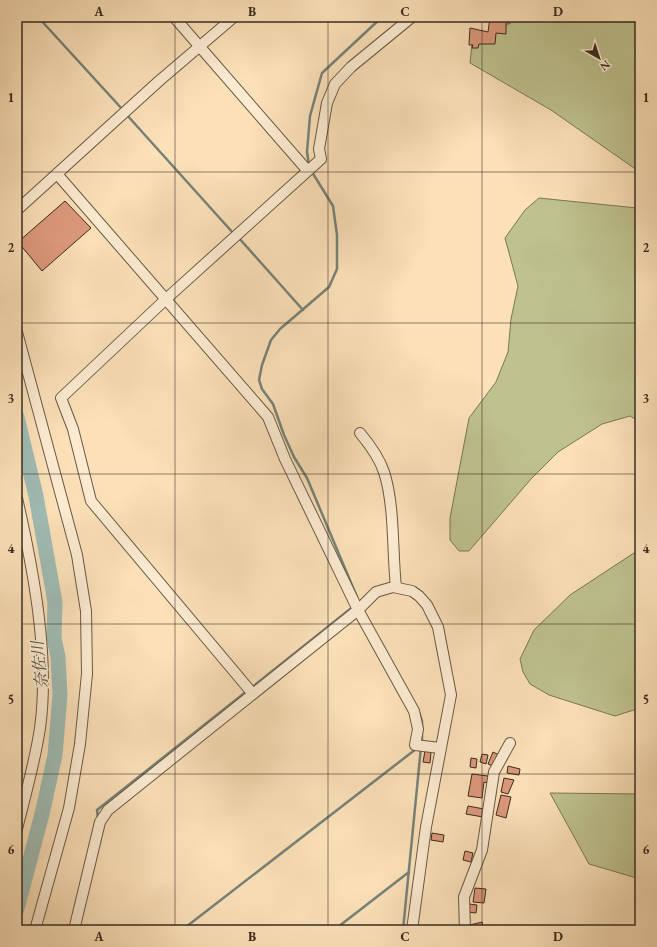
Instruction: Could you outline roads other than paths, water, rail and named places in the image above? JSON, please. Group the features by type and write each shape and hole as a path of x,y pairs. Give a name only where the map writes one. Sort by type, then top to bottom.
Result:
{"street":[{"path":"174,17 307,170"},
{"path":"17,210 234,17"},
{"path":"253,694 222,655 91,501 77,444 61,398 166,299 307,170 321,159 319,149 327,103 335,84 351,67 412,17"},
{"path":"57,174 268,417 285,459 358,610 414,711 418,729 415,745 440,748"},
{"path":"17,332 77,555 86,611 87,674 80,744 69,808 35,930"},
{"path":"360,433 374,451 384,472 391,506 392,554 396,588"},
{"path":"17,498 33,581 42,676 40,726 17,829"},
{"path":"74,930 100,822 108,810 358,610 376,592 396,588 412,591 420,596 427,605 438,627 451,695 424,837 412,930"},
{"path":"465,930 464,897 482,850 494,772 510,743"}],"waterway":[{"path":"38,17 123,110"},
{"path":"309,165 307,152 310,116 322,73 382,17"},
{"path":"126,114 234,234"},
{"path":"312,172 333,206 337,235 337,269 329,287 280,329 271,340 262,365 259,380 262,389 273,404 294,457 307,478 357,597"},
{"path":"238,237 303,310"},
{"name":"奈佐川","path":"17,417 36,496 55,602 54,638 58,657 60,695 55,755 43,810 17,909"},
{"path":"251,688 354,606"},
{"path":"98,819 97,810 247,691"},
{"path":"418,710 422,721 422,742"},
{"path":"403,930 421,747"},
{"path":"182,930 416,749"},
{"path":"334,930 409,872"}]}
